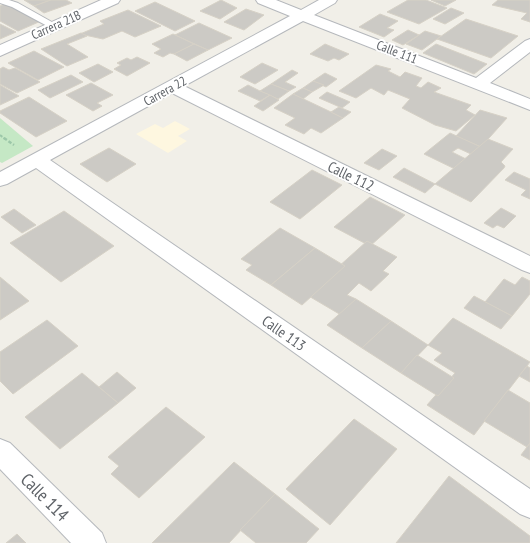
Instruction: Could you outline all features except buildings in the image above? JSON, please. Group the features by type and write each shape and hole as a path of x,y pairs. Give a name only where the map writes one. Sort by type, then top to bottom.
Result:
{"street":[{"name":"Carrera 21B","path":"0,51 113,0"},
{"name":"Calle 111","path":"263,0 530,105"},
{"name":"Carrera 22","path":"0,180 330,0"},
{"path":"479,84 530,44"},
{"name":"Calle 112","path":"172,87 530,265"},
{"name":"Calle 113","path":"37,160 530,505"},
{"name":"Calle 114","path":"0,451 91,543"}],"lane":[{"path":"0,0 15,5 54,26"}],"shaded area":[{"path":"175,121 190,129 178,136 187,141 168,153 136,134 155,124 163,128"}],"green space":[{"path":"0,118 33,146 2,163 0,162"}]}
